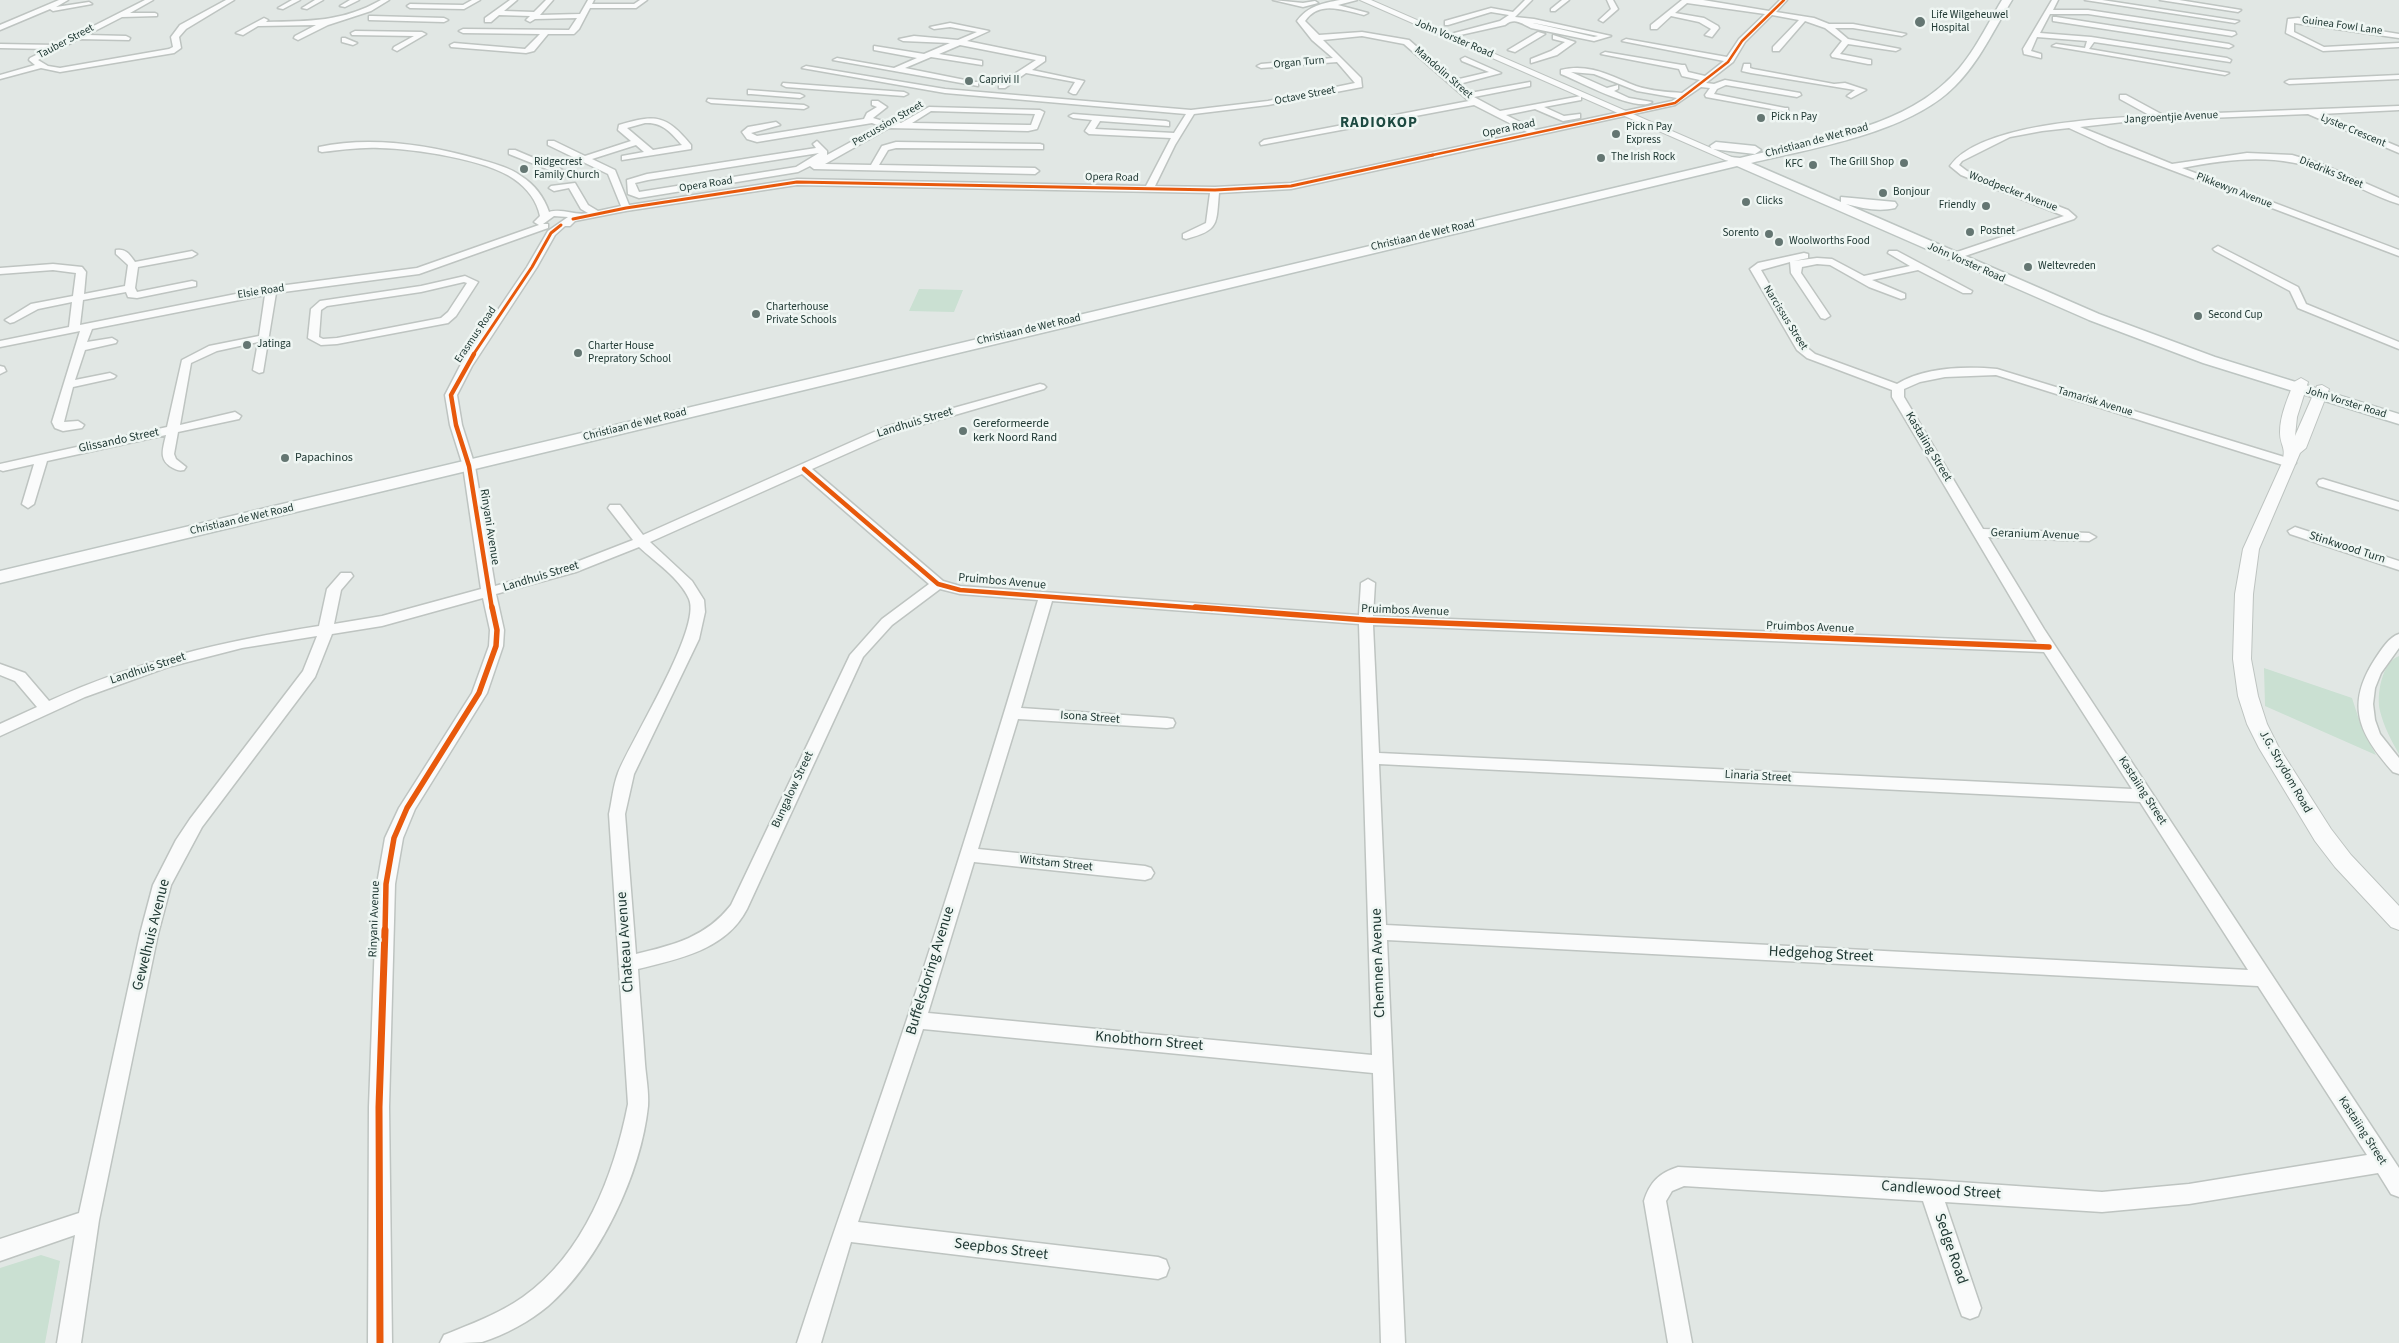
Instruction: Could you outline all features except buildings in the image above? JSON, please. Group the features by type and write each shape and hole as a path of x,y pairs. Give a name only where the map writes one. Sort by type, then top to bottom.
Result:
{"main road":[{"name":"Christiaan de Wet Road","path":"0,577 922,350 1692,166 1738,159 1765,152 1854,126 1921,98 1935,89 1957,67 1999,0"},
{"name":"Christiaan de Wet Road","path":"1765,152 1857,132 1905,112 1930,99 1962,72 2007,0"},
{"path":"1692,166 1708,158 1712,147 1765,152 1766,171 1714,168"},
{"name":"Christiaan de Wet Road","path":"0,567 467,461 1714,168 1738,159"},
{"name":"John Vorster Road","path":"1738,159 1959,255 2094,318 2200,357 2300,386 2399,419"},
{"name":"John Vorster Road","path":"1766,171 1837,197 1899,224 1959,255"},
{"path":"1837,197 1868,205 1892,205 1892,214 1899,224"},
{"name":"John Vorster Road","path":"2321,393 2399,411"}],"street":[{"path":"2,32 22,18 64,0"},
{"name":"Tauber Street","path":"150,0 33,60 41,66 53,70 71,69 175,49 175,37 183,27 231,0"},
{"path":"281,8 297,0"},
{"path":"305,8 320,0"},
{"path":"343,6 356,0"},
{"path":"298,38 325,23 369,10 386,0"},
{"path":"416,0 410,6 464,7 477,0"},
{"path":"426,6 438,0"},
{"path":"488,20 514,0"},
{"path":"533,17 550,0"},
{"path":"463,31 561,33 574,30 589,3 613,10 636,6 644,0"},
{"path":"1276,0 1303,5 1320,3 1364,13"},
{"name":"Octave Street","path":"1191,112 1263,104 1358,86 1358,80 1315,38 1301,20 1320,3 1354,0"},
{"name":"John Vorster Road","path":"1364,0 1738,159"},
{"path":"1447,36 1498,24 1512,16 1529,0"},
{"path":"1553,10 1566,0"},
{"path":"1606,0 1615,0"},
{"path":"1603,20 1615,9 1610,0"},
{"path":"1654,27 1682,3 1696,0 1804,18 1828,26 1853,26 1902,34"},
{"name":"Opera Road","path":"572,217 797,182 988,178 1214,190 1291,186 1536,129 1632,113 1675,103 1729,61 1742,42 1784,0"},
{"path":"2038,56 2027,52 2027,49 2055,0"},
{"path":"2088,0 2108,2 2234,28"},
{"path":"2056,46 2224,76 2238,9 2163,0"},
{"path":"38,12 89,4"},
{"path":"369,10 368,16 372,18 445,21 397,49"},
{"path":"1448,23 1491,10 1512,16 1534,26 1594,38 1606,36 1534,20 1527,22"},
{"path":"2049,12 2077,11 2234,28"},
{"path":"497,13 533,17 582,16"},
{"path":"1670,14 1707,22 1715,28 1709,35"},
{"path":"118,15 155,15"},
{"path":"2098,26 2103,15"},
{"path":"268,32 296,16"},
{"path":"22,18 43,19"},
{"path":"353,43 345,40 372,18"},
{"path":"1776,48 1804,18"},
{"path":"2056,19 2229,46"},
{"path":"240,33 264,20"},
{"name":"Guinea Fowl Lane","path":"2399,36 2308,21 2291,21 2290,34 2323,49 2399,45"},
{"path":"257,24 325,23"},
{"path":"1484,37 1495,30 1512,28 1498,24"},
{"path":"894,70 960,44 985,31 950,25 934,27"},
{"path":"1828,26 1846,41 1896,49"},
{"path":"1524,30 1571,42 1554,53 1534,61"},
{"path":"488,48 501,32"},
{"path":"454,45 528,50 546,32"},
{"path":"355,33 422,34"},
{"name":"Mandolin Street","path":"1315,38 1358,34 1400,41 1410,45 1475,102 1536,129"},
{"path":"1512,50 1541,34"},
{"path":"2036,35 2090,38 2227,60"},
{"path":"75,37 126,38"},
{"path":"903,39 919,37 1019,52 1042,59 1002,86"},
{"path":"2086,51 2090,38"},
{"path":"1400,41 1412,40 1434,57"},
{"path":"1626,41 1747,66 1759,64 1854,79"},
{"path":"1846,41 1835,55 1868,62"},
{"path":"0,46 56,47"},
{"path":"877,48 979,63"},
{"path":"2305,50 2323,49"},
{"path":"1605,54 1682,67 1685,74 1715,87"},
{"path":"1454,83 1497,73 1465,58"},
{"path":"837,60 960,82 983,84"},
{"name":"Organ Turn","path":"1261,66 1337,60"},
{"path":"0,78 41,66"},
{"path":"1747,66 1744,69 1834,86 1845,85 1862,90 1851,96"},
{"path":"806,68 945,91 1191,112 1150,188"},
{"path":"1648,102 1626,100 1564,72 1573,69 1590,71 1614,78 1626,85 1685,96"},
{"path":"1027,70 1080,81 1073,92"},
{"path":"2289,82 2399,77"},
{"path":"1577,79 1589,79"},
{"path":"945,91 960,82"},
{"path":"1785,110 1709,95 1715,87 1726,82 1797,95"},
{"path":"1468,96 1527,84"},
{"name":"Percussion Street","path":"786,85 808,92 932,97 896,125 814,166 800,176 797,182"},
{"path":"992,85 1020,87"},
{"path":"1610,92 1609,90 1614,87 1626,85"},
{"path":"751,92 785,95 808,92"},
{"path":"756,112 785,95"},
{"path":"2123,97 2161,118"},
{"path":"1499,114 1578,98"},
{"path":"711,101 804,107"},
{"path":"1264,143 1475,102"},
{"path":"728,114 741,103"},
{"path":"869,121 870,115 883,107 875,103"},
{"path":"1537,106 1563,120"},
{"name":"Jangroentjie Avenue","path":"1954,166 1959,159 2007,135 2028,130 2161,118 2399,108"},
{"path":"787,123 751,129 746,132 750,137 756,139 869,121 896,125 1028,128 1034,126 1040,112 929,109 896,125"},
{"path":"1536,129 1600,111"},
{"name":"Lyster Crescent","path":"2308,112 2399,150"},
{"path":"1073,116 1166,124"},
{"path":"1098,118 1089,132 1178,136"},
{"path":"625,158 652,154 688,147 669,121 650,120 621,128 635,142 652,154"},
{"path":"776,125 784,134"},
{"name":"Pikkewyn Avenue","path":"2070,125 2111,144 2399,252"},
{"path":"586,159 635,142"},
{"path":"551,143 612,172 626,208"},
{"path":"874,168 885,148 896,144 1040,147"},
{"path":"322,149 386,145 469,159 515,176 526,184 545,222"},
{"path":"819,147 824,153 798,169 733,179 633,194 630,182 646,173 777,153 819,147"},
{"path":"531,159 562,149"},
{"path":"512,152 570,175"},
{"name":"Diedriks Street","path":"2171,167 2216,159 2287,157 2310,163 2399,201"},
{"path":"814,166 874,168 988,178 1035,171"},
{"name":"Woodpecker Avenue","path":"1954,166 1964,173 2065,212 2071,217 1959,255"},
{"path":"733,179 737,191"},
{"path":"554,188 572,185 584,207 592,214"},
{"path":"1186,236 1211,224 1214,190"},
{"name":"Elsie Road","path":"0,344 271,290 430,268 519,234 545,222 558,213 572,217"},
{"name":"Erasmus Road","path":"467,461 456,425 451,395 466,366 487,338 545,246 545,222 561,225 572,217"},
{"path":"494,244 532,238 541,240 545,246"},
{"path":"2218,249 2294,289 2300,304 2309,310 2399,346"},
{"path":"120,252 133,265 130,288 132,295 192,284"},
{"path":"133,265 192,254"},
{"path":"1893,254 1967,291"},
{"name":"Narcissus Street","path":"1898,388 1824,362 1806,353 1755,269 1762,265 1786,260 1832,262 1863,279 1901,296"},
{"path":"1801,261 1796,273 1825,316"},
{"path":"0,271 52,267 78,269 81,272 74,328"},
{"path":"1863,279 1918,267"},
{"path":"407,291 411,272"},
{"path":"465,279 473,282 449,318 436,324 337,341 322,342 313,338 316,309 324,303 407,291 465,279"},
{"path":"10,320 35,306 130,288"},
{"path":"260,370 271,290"},
{"path":"78,425 63,427 58,425 68,385 87,326"},
{"path":"180,467 168,458 171,430 186,362 206,350 264,338"},
{"path":"81,347 112,341"},
{"name":"Tamarisk Avenue","path":"1898,388 1909,382 1964,370 1997,372 2292,457"},
{"path":"68,385 110,376"},
{"path":"2292,457 2288,428 2300,386"},
{"name":"Landhuis Street","path":"0,730 46,707 164,662 242,643 382,621 489,593 586,564 642,541 896,427 1040,387"},
{"name":"Kastaiing Street","path":"1898,388 1898,397 2049,647 2399,1187"},
{"name":"J.G. Strydom Road","path":"2321,393 2252,549 2244,601 2242,659 2248,696 2257,724 2268,748 2323,835 2343,861 2399,922"},
{"name":"Glissando Street","path":"3,467 235,416"},
{"path":"28,504 42,458"},
{"name":"Rinyani Avenue","path":"380,1343 379,1107 386,884 389,861 394,838 407,808 487,675 496,646 498,630 489,593 467,461"},
{"name":"Pruimbos Avenue","path":"804,469 938,584 960,590 1366,620 2049,647"},
{"path":"2324,482 2399,506"},
{"name":"Chateau Avenue","path":"452,1343 497,1325 522,1311 540,1298 558,1281 574,1261 606,1204 623,1163 636,1122 638,1104 629,964 617,830 620,795 633,758 692,639 698,612 696,600 687,584 642,541 614,508"},
{"name":"Stinkwood Turn","path":"2295,531 2399,566"},
{"name":"Geranium Avenue","path":"1981,533 2089,537"},
{"name":"Gewelhuis Avenue","path":"69,1343 88,1220 162,885 182,845 196,823 305,680 315,661 325,631 334,589 346,576"},
{"name":"Chemnen Avenue","path":"1368,583 1366,620 1393,1343"},
{"name":"Bungalow Street","path":"629,964 706,941 733,918 857,655 887,622 938,584"},
{"name":"Buffelsdoring Avenue","path":"809,1343 844,1231 916,1020 1012,713 1046,596"},
{"path":"2399,640 2374,670 2365,698 2368,724 2374,738 2399,768"},
{"path":"0,669 20,677 46,707"},
{"name":"Isona Street","path":"1012,713 1167,723"},
{"name":"Linaria Street","path":"1371,758 2145,796"},
{"name":"Witstam Street","path":"967,855 1145,873"},
{"name":"Hedgehog Street","path":"1378,932 2265,979"},
{"name":"Knobthorn Street","path":"916,1020 1383,1065"},
{"name":"Candlewood Street","path":"1680,1343 1655,1201 1657,1190 1664,1183 1684,1176 2102,1202 2141,1200 2382,1163"},
{"name":"Sedge Road","path":"1930,1190 1970,1308"},
{"path":"0,1250 88,1220"},
{"name":"Seepbos Street","path":"844,1231 1158,1268"}],"green space":[{"path":"919,289 963,290 954,312 909,311"},
{"path":"2399,656 2399,754 2380,711 2379,696 2384,672 2393,659"},
{"path":"2264,668 2352,698 2361,726 2376,755 2265,706"},
{"path":"41,1255 60,1261 45,1343 0,1343 0,1268"}],"cycle path":[{"path":"573,219 626,208 797,182 1215,190 1291,186 1675,103 1728,62 1742,41 1784,0"},
{"path":"380,1343 379,1107 386,884 394,838 407,808 479,693 496,646 497,630 489,593 469,466 456,425 451,395 466,366 532,267 551,233 561,225"},
{"path":"804,469 938,584 960,590 1366,620 2049,647"}],"place":[{"name":"Life Wilgeheuwel Hospital","path":"1920,22"},
{"name":"Caprivi II","path":"969,81"},
{"name":"Pick n Pay","path":"1761,118"},
{"name":"Pick n Pay Express","path":"1616,134"},
{"name":"The Irish Rock","path":"1601,158"},
{"name":"The Grill Shop","path":"1904,163"},
{"name":"KFC","path":"1813,165"},
{"name":"Ridgecrest Family Church","path":"524,169"},
{"name":"Bonjour","path":"1883,193"},
{"name":"Clicks","path":"1746,202"},
{"name":"Friendly","path":"1986,206"},
{"name":"Postnet","path":"1970,232"},
{"name":"Sorento","path":"1769,234"},
{"name":"Woolworths Food","path":"1779,242"},
{"name":"Weltevreden","path":"2028,267"},
{"name":"Charterhouse Private Schools","path":"756,314"},
{"name":"Second Cup","path":"2198,316"},
{"name":"Jatinga","path":"247,345"},
{"name":"Charter House Prepratory School","path":"578,353"},
{"name":"Gereformeerde kerk Noord Rand","path":"963,431"},
{"name":"Papachinos","path":"285,458"}],"district":[{"name":"RADIOKOP","path":"1379,124"}]}
